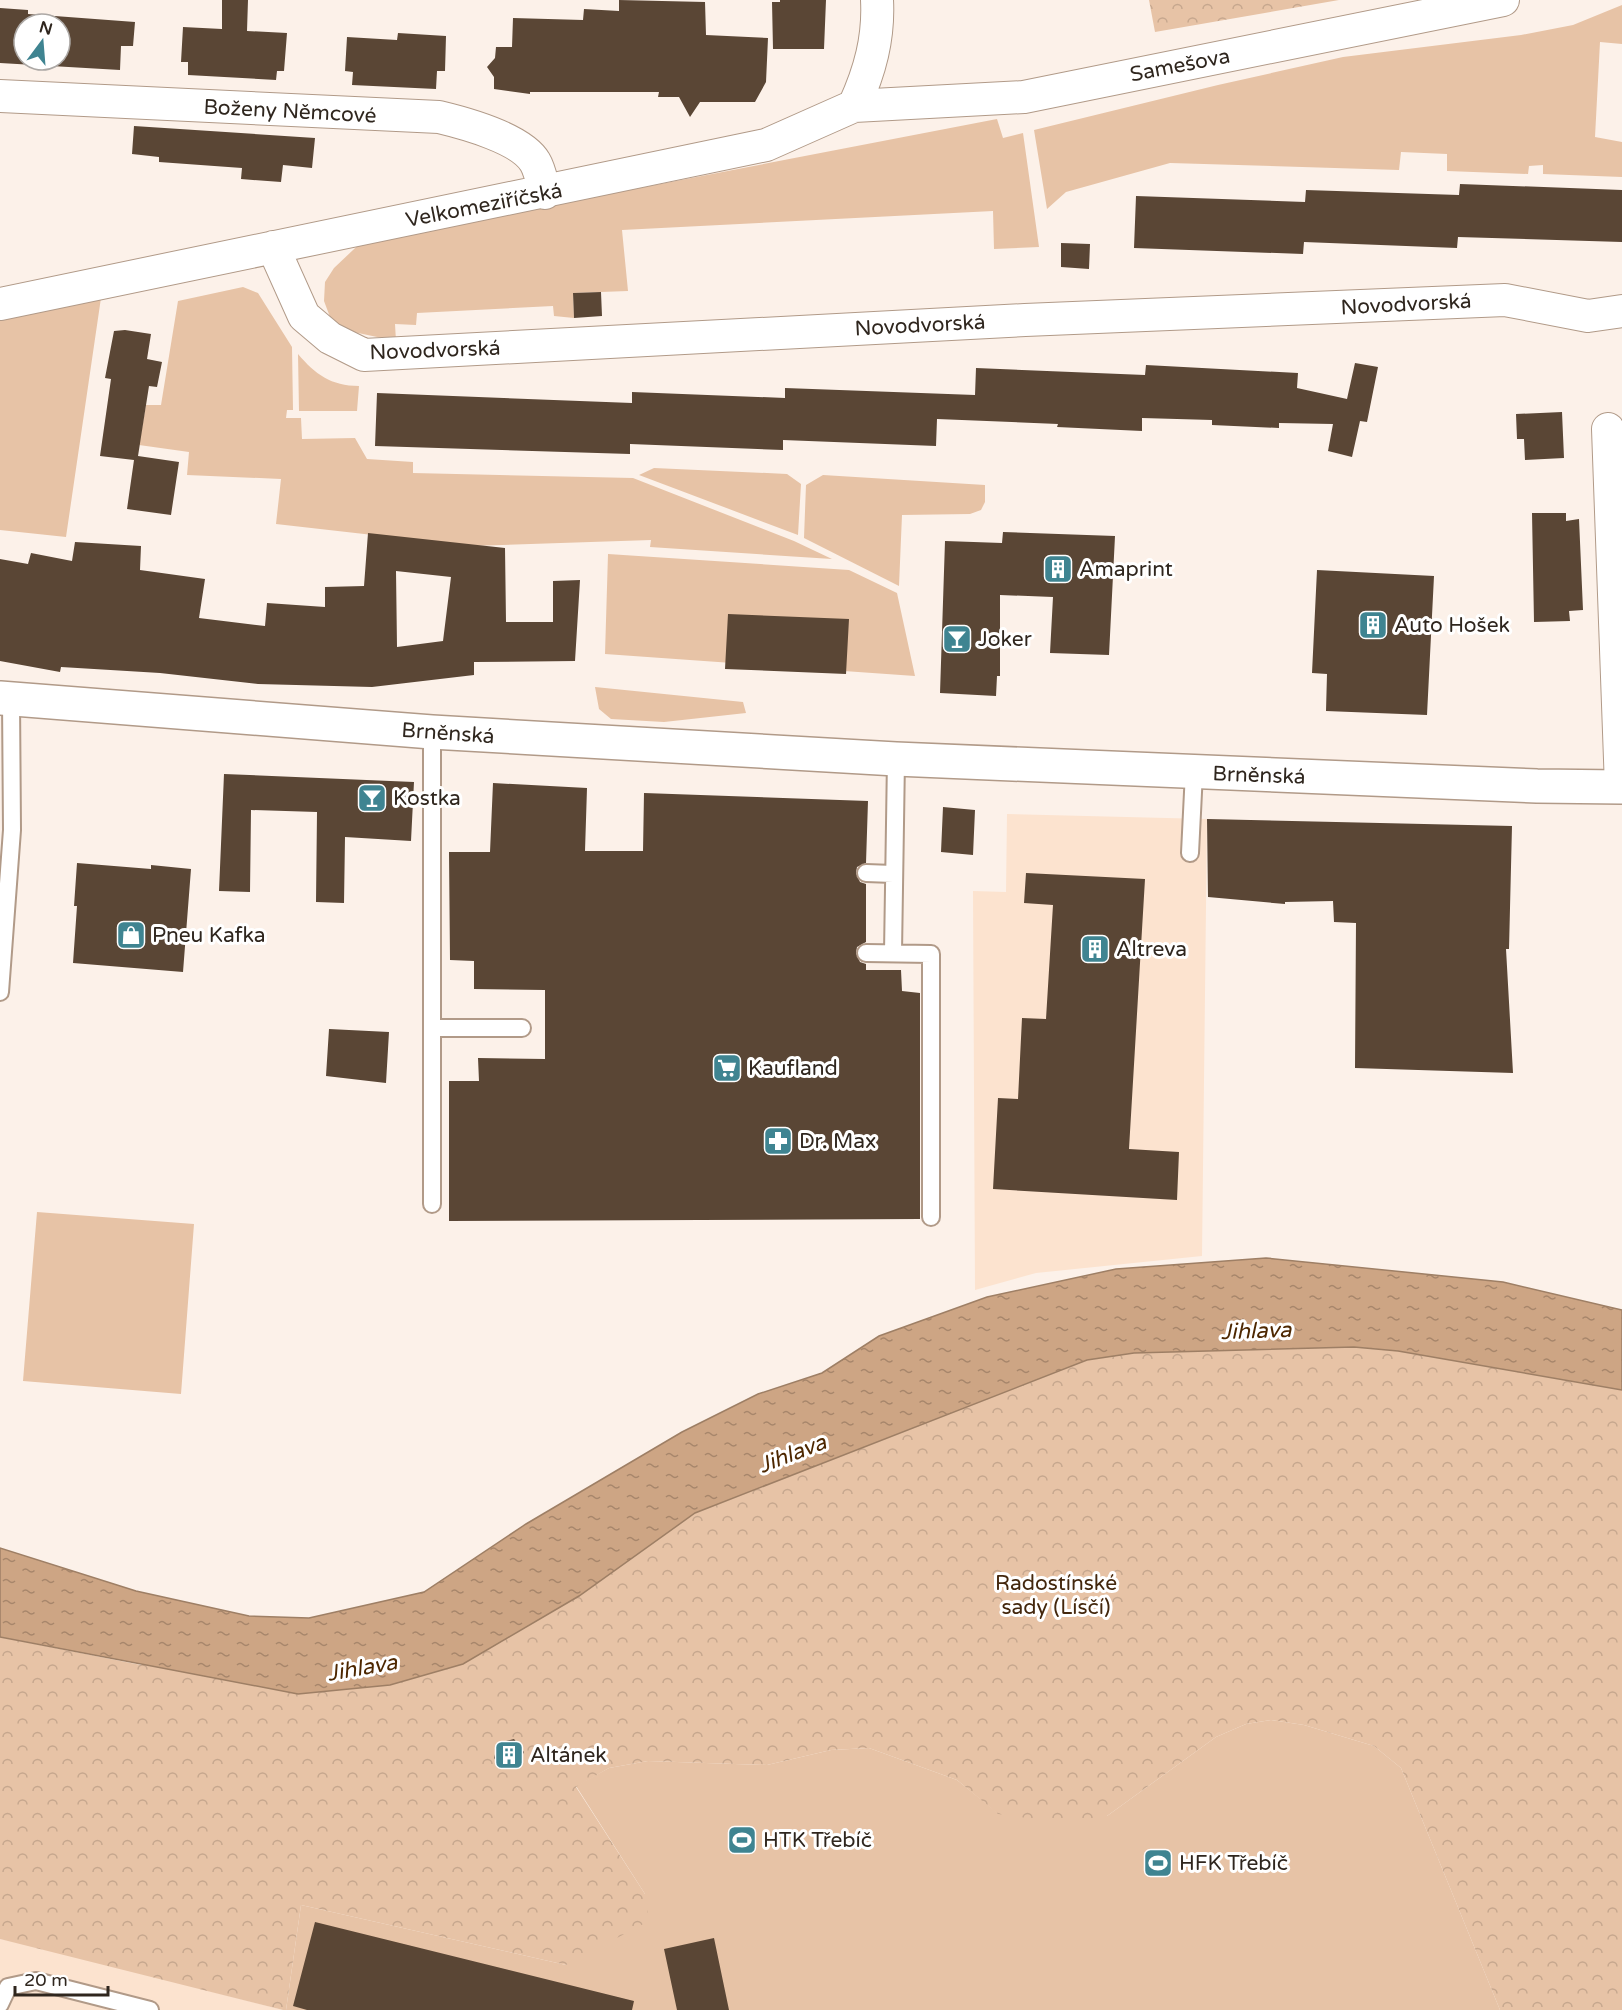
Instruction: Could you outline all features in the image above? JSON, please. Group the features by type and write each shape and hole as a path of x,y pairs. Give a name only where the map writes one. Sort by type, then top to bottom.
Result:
{"street":[{"path":"854,106 866,79 873,55 879,26 877,0"},
{"name":"Samešova","path":"854,106 1024,97 1503,0"},
{"name":"Boženy Němcové","path":"0,96 439,117 478,126 511,143 534,160 545,193"},
{"name":"Velkomeziříčská","path":"0,304 545,193 766,145 854,106"},
{"name":"Novodvorská","path":"273,247 304,316 330,338 364,355 1025,320 1505,300 1588,316 1622,312"},
{"path":"1608,429 1622,787"},
{"name":"Brněnská","path":"4,701 432,732 896,759 1622,787"}],"lane":[{"path":"0,992 12,830 4,701"},
{"path":"432,732 432,1204"},
{"path":"893,953 896,759"},
{"path":"1190,853 1194,772"},
{"path":"866,873 893,874"},
{"path":"866,953 930,954 931,1217"},
{"path":"432,1028 522,1028"},
{"path":"0,2004 8,1988 36,1981 150,2010"}],"shaded area":[{"path":"1007,814 1207,819 1202,1256 1036,1273 975,1290 973,891 1006,892"},
{"path":"0,1939 31,1945 283,2010 0,2010"}],"green space":[{"path":"1149,0 1339,0 1155,32"},
{"path":"1622,5 1622,44 1600,42 1595,137 1622,142 1622,177 1543,174 1543,165 1529,166 1528,174 1447,171 1447,154 1401,152 1399,170 1170,163 1066,192 1047,209 1034,130 1343,57 1521,35 1573,25"},
{"path":"997,119 1003,138 1023,133 1039,247 994,249 993,211 622,230 628,291 573,293 574,318 554,316 553,306 417,313 416,325 395,324 396,341 344,330 330,317 324,301 325,282 334,268 371,233 624,191"},
{"path":"243,287 258,293 292,347 293,410 287,410 286,418 301,418 302,439 355,438 367,459 413,462 413,473 633,478 794,541 832,559 650,547 651,540 470,546 276,524 281,479 187,475 189,452 139,445 146,405 161,405 178,301"},
{"path":"102,291 66,537 0,530 0,314"},
{"path":"298,354 324,378 340,384 359,386 357,411 299,411"},
{"path":"654,468 787,474 801,484 798,535 639,475"},
{"path":"823,475 985,485 985,502 981,510 970,514 902,515 899,586 804,538 806,485"},
{"path":"608,554 849,570 897,593 915,676 605,654"},
{"path":"595,687 743,702 746,713 664,722 611,719 599,709"},
{"path":"37,1212 194,1224 181,1394 23,1381"},
{"name":"Radostínské sady (Lísčí)","path":"1354,1347 1398,1351 1622,1390 1622,2010 1500,2010 1401,1768 1374,1746 1304,1725 1271,1720 1246,1724 1216,1737 1107,1816 1070,1824 998,1814 957,1780 869,1748 831,1750 767,1765 648,1761 609,1768 576,1787 645,1894 649,1921 566,1965 301,1905 286,2010 283,2010 0,1939 0,1637 141,1665 579,1596 695,1513 1087,1360 1134,1353"},
{"path":"1271,1720 1304,1725 1374,1746 1401,1768 1500,2010 286,2010 301,1905 566,1965 645,1894 576,1786 609,1768 648,1761 767,1765 831,1750 869,1748 957,1780 999,1814 1107,1816 1216,1737 1246,1724"}],"water":[{"name":"Jihlava","path":"1266,1258 1503,1282 1622,1310 1622,1390 1398,1351 1354,1347 1134,1353 1087,1360 695,1513 579,1596 463,1664 390,1685 298,1694 0,1637 0,1548 136,1591 249,1616 309,1618 424,1592 526,1524 682,1432 758,1394 822,1373 879,1336 987,1297 1116,1269"}],"building":[{"path":"222,0 248,0 247,31 287,33 284,71 277,71 276,80 188,75 188,62 181,62 183,27 222,29"},
{"path":"619,0 705,2 706,35 768,38 766,82 755,102 700,102 690,117 679,97 658,97 659,92 530,92 530,94 494,89 494,77 487,67 495,58 496,47 512,47 513,18 583,20 584,9 619,11"},
{"path":"780,0 826,0 824,49 773,49 772,2 780,2"},
{"path":"0,8 28,10 28,12 12,12 12,64 0,63"},
{"path":"72,17 135,22 133,46 121,46 120,70 72,67"},
{"path":"398,33 446,36 445,71 437,71 436,89 352,85 353,72 345,71 347,37 397,40"},
{"path":"134,126 315,138 312,168 283,165 281,182 241,179 242,168 159,162 159,157 132,154"},
{"path":"1460,184 1622,190 1622,242 1458,237 1457,248 1304,242 1303,254 1134,248 1136,196 1305,202 1306,190 1459,195"},
{"path":"1061,243 1090,244 1089,269 1061,267"},
{"path":"601,292 602,316 574,318 573,293"},
{"path":"125,330 151,334 147,359 162,362 157,387 149,386 138,456 179,462 171,515 127,509 134,460 100,456 111,379 105,378 114,331"},
{"path":"1355,363 1378,367 1367,422 1360,421 1352,457 1328,451 1333,424 1279,423 1279,428 1212,425 1212,420 1142,418 1142,431 1057,427 1058,424 937,419 936,446 783,440 783,450 630,444 630,454 375,446 377,393 632,403 632,392 785,398 785,388 975,395 976,368 1145,375 1146,365 1298,373 1297,388 1347,399"},
{"path":"1562,412 1564,458 1525,460 1524,439 1517,439 1516,414"},
{"path":"1532,513 1566,513 1566,521 1579,519 1583,610 1569,611 1570,621 1534,622"},
{"path":"1003,532 1115,536 1109,655 1050,653 1053,597 1000,595 1000,676 997,676 996,696 940,693 945,541 1002,543"},
{"path":"368,533 505,548 506,622 553,622 553,581 580,580 575,661 474,662 474,675 372,687 258,684 160,673 61,667 60,672 0,661 0,559 28,564 31,553 72,561 75,542 141,546 140,570 205,579 199,618 265,626 267,603 325,607 325,587 364,586","holes":["396,571 451,577 443,641 397,647"]},
{"name":"Auto Hošek","path":"1317,570 1434,576 1427,715 1326,711 1327,674 1312,673"},
{"path":"728,614 849,619 846,674 725,669"},
{"path":"224,774 414,782 411,841 345,837 344,903 316,902 317,812 251,810 250,892 219,891"},
{"path":"493,783 587,788 585,851 643,851 644,793 868,801 866,863 857,867 856,873 860,882 866,884 866,942 857,947 856,953 860,962 866,964 866,970 901,970 902,991 920,993 920,1219 449,1221 449,1081 479,1081 478,1058 545,1059 545,990 474,989 474,961 450,960 449,852 490,852"},
{"path":"943,807 975,810 973,855 941,852"},
{"path":"1207,819 1512,826 1509,949 1506,949 1513,1073 1355,1068 1356,923 1334,922 1333,901 1285,902 1285,904 1208,897"},
{"name":"Pneu Kafka","path":"77,863 151,869 151,865 191,869 183,972 73,963"},
{"path":"1026,873 1145,879 1129,1149 1179,1152 1177,1200 993,1189 998,1098 1018,1099 1022,1018 1046,1019 1053,905 1024,903"},
{"path":"329,1029 389,1032 386,1083 326,1076"},
{"name":"Altánek","path":"514,1739 524,1752 517,1767 501,1769 494,1758 498,1743"},
{"path":"315,1922 634,2001 632,2010 307,2010 293,2006"},
{"path":"714,1938 729,2010 677,2010 664,1949"}],"place":[{"name":"Amaprint","path":"1058,569"},
{"name":"Auto Hošek","path":"1373,625"},
{"name":"Joker","path":"957,639"},
{"name":"Kostka","path":"372,798"},
{"name":"Pneu Kafka","path":"131,935"},
{"name":"Altreva","path":"1095,949"},
{"name":"Kaufland","path":"727,1068"},
{"name":"Dr. Max","path":"778,1141"},
{"name":"Altánek","path":"509,1755"},
{"name":"HTK Třebíč","path":"742,1840"},
{"name":"HFK Třebíč","path":"1158,1863"}]}
